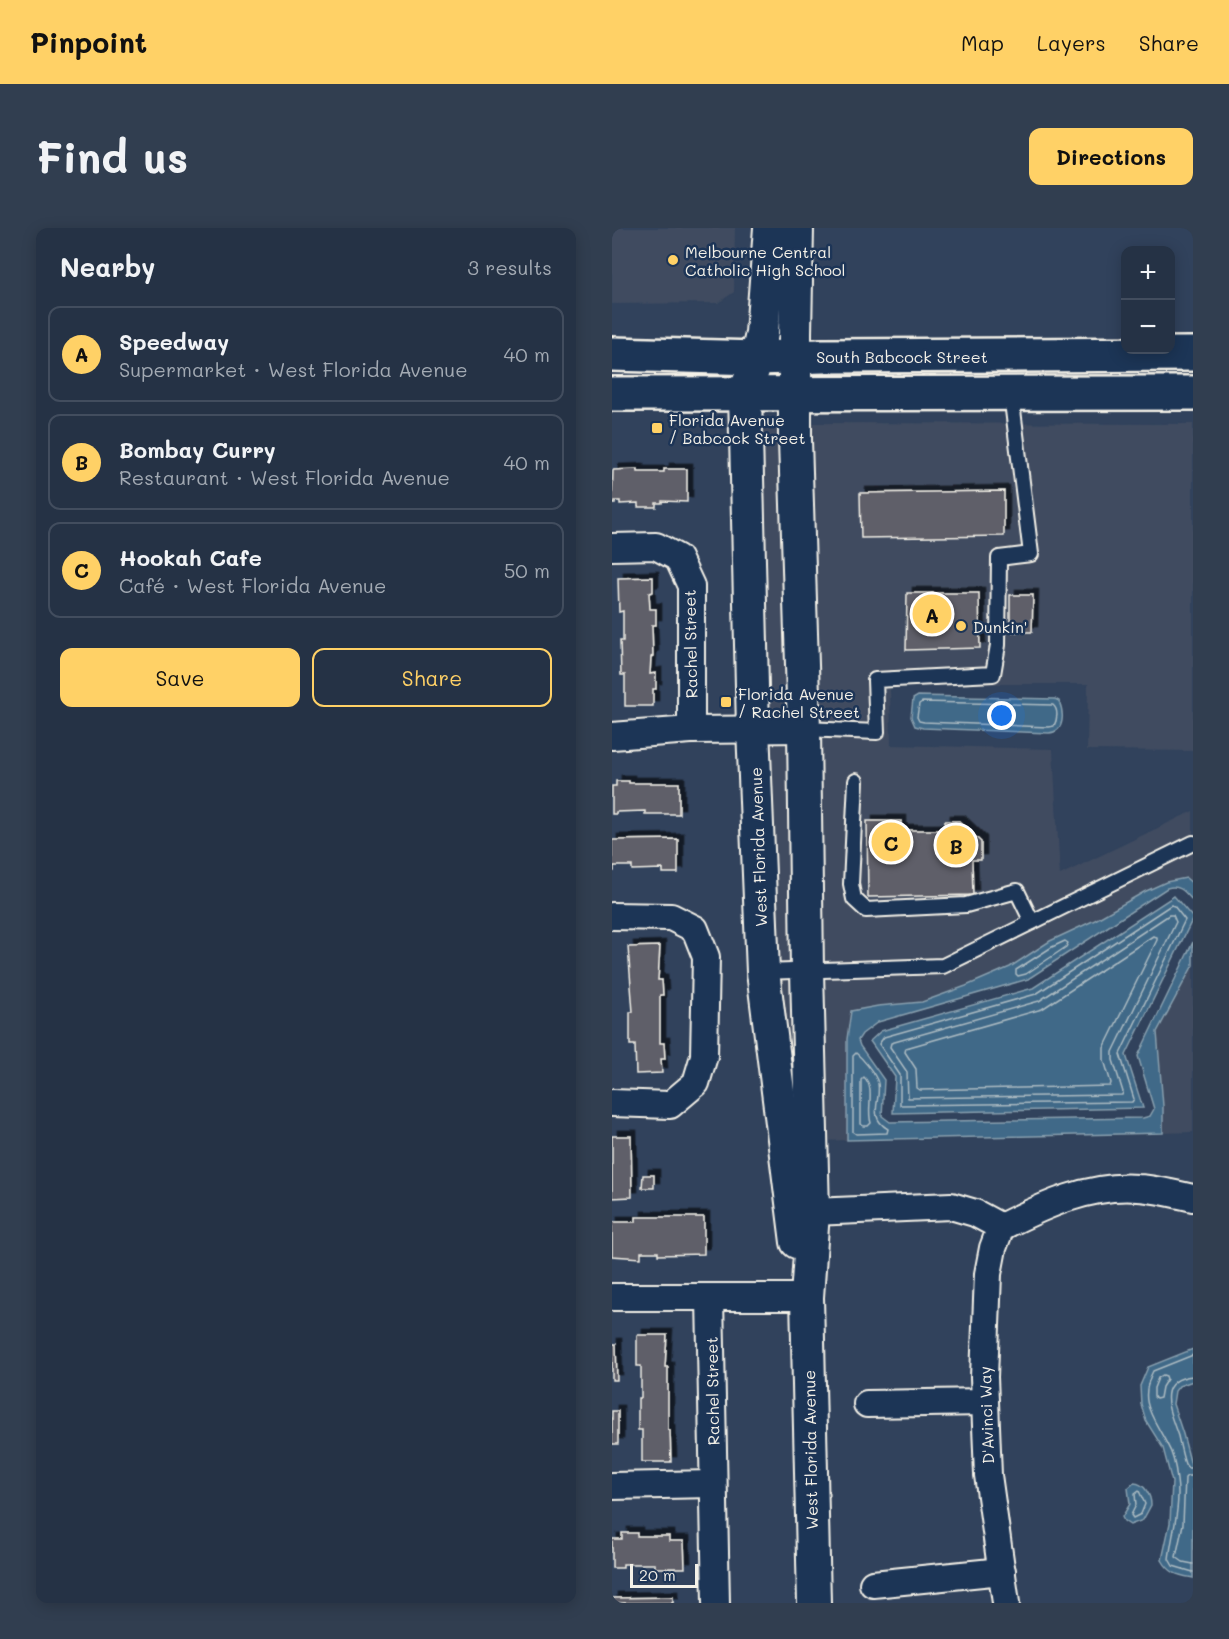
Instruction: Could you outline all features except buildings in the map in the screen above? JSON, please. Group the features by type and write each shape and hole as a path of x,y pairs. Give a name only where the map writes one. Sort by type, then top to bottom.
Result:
{"main road":[{"name":"South Babcock Street","path":"612,354 757,358 1193,354"},
{"path":"612,394 1193,393"}],"street":[{"name":"West Florida Avenue","path":"770,228 762,333 757,358 745,394 753,728 763,972 792,1214 807,1297"},
{"name":"West Florida Avenue","path":"797,228 795,357 813,1212 807,1297 814,1603"},
{"name":"Rachel Street","path":"612,547 656,546 678,558 691,586 691,730"},
{"path":"612,736 691,730 804,729"},
{"path":"612,916 670,917 695,929 706,957 704,1056 696,1083 670,1105 612,1103"},
{"path":"813,1212 951,1206 975,1213 1001,1227 1056,1201 1099,1191 1138,1188 1193,1198"},
{"name":"D'Avinci Way","path":"1001,1227 993,1248 988,1274 984,1377 988,1474 1006,1603"},
{"path":"612,1297 807,1297"},
{"name":"Rachel Street","path":"710,1297 716,1603"},
{"path":"867,1404 985,1402"},
{"path":"612,1486 713,1484"},
{"path":"873,1584 1002,1571"}],"lane":[{"path":"804,729 877,732 875,680 993,674 998,645 999,558 1031,554 1011,394"},
{"path":"856,781 851,884 855,899 866,910 966,905 1017,891 1032,922"},
{"path":"763,972 943,966 1193,843"}],"shaded area":[{"name":"Melbourne Central Catholic High School","path":"612,228 735,228 734,292 718,303 612,304"},
{"path":"759,423 782,423 798,1141 776,974"},
{"path":"809,423 1193,424 1193,751 1087,750 1088,684 890,684 891,745 1053,749 1060,875 1193,811 1193,884 1186,878 1166,882 1050,941 1010,967 922,1002 851,1011 847,1039 847,1140 824,1141"},
{"path":"1193,965 1193,1132 1163,1133 1157,1032"}],"water":[{"path":"918,696 1055,699 1061,706 1062,721 1058,729 1049,733 923,728 915,726 911,717 913,699"},
{"path":"1186,878 1193,884 1193,901 1179,888 1167,888 1028,979 878,1022 858,1040 884,1080 882,1116 890,1122 1143,1118 1150,1116 1154,1109 1138,1056 1193,942 1193,965 1157,1032 1163,1133 847,1140 847,1039 851,1011 922,1002 966,986 1010,967 1050,941 1095,920 1144,892 1166,882"},
{"path":"1174,896 1193,918 1126,1055 1143,1108 893,1113 895,1077 870,1041 881,1031 1033,988"},
{"path":"1193,1349 1193,1381 1179,1386 1175,1391 1173,1404 1193,1473 1193,1578 1175,1573 1162,1560 1170,1523 1172,1482 1163,1448 1146,1421 1141,1404 1140,1386 1148,1367"},
{"path":"1134,1483 1146,1490 1151,1505 1143,1520 1130,1525 1122,1517 1130,1504 1128,1488"}],"place":[{"name":"Melbourne Central Catholic High School","path":"673,260"},
{"name":"Florida Avenue / Babcock Street","path":"657,428"},
{"name":"Speedway","path":"932,614"},
{"name":"Dunkin'","path":"961,626"},
{"name":"Florida Avenue / Rachel Street","path":"726,702"},
{"name":"Hookah Cafe","path":"891,842"},
{"name":"Bombay Curry","path":"956,845"}]}
